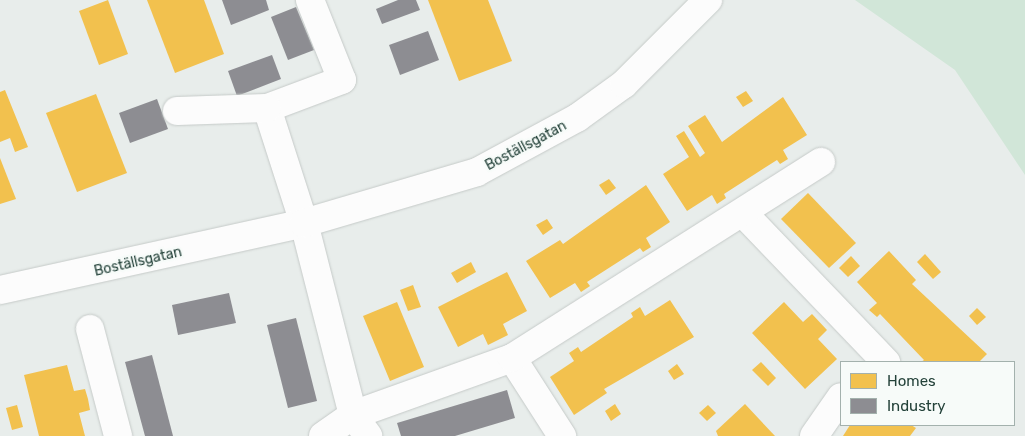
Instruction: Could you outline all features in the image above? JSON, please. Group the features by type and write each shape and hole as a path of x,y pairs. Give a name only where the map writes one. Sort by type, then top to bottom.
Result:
{"street":[{"path":"178,111 267,108 342,80 310,0"},
{"name":"Boställsgatan","path":"0,290 304,223 477,172 531,145 624,84 708,0"},
{"path":"267,108 304,223 361,425"},
{"path":"323,436 361,425 512,358 821,162"},
{"path":"743,213 878,360"},
{"path":"90,329 118,436"},
{"path":"512,358 562,436"},
{"path":"814,436 840,398"}],"green space":[{"path":"855,0 1025,0 1025,175 955,70"}],"building: Homes":[{"path":"108,0 128,54 99,65 79,11"},
{"path":"147,0 204,0 224,54 175,73"},
{"path":"428,0 488,0 512,61 459,81"},
{"path":"5,90 28,147 15,152 10,138 0,142 0,92"},
{"path":"746,91 753,101 743,107 736,97"},
{"path":"96,94 127,173 77,192 46,113"},
{"path":"783,97 807,135 783,150 788,159 780,164 777,160 724,194 726,198 717,204 712,195 687,211 663,174 689,157 676,136 684,131 700,157 705,153 688,126 705,115 722,142"},
{"path":"0,158 16,199 0,204"},
{"path":"609,179 616,188 606,195 599,185"},
{"path":"646,185 670,222 646,238 651,247 643,252 640,248 587,282 590,286 581,292 575,283 550,298 526,261 560,240 563,244"},
{"path":"808,193 856,243 829,268 781,219"},
{"path":"547,219 553,228 543,235 536,225"},
{"path":"889,251 916,280 912,284 987,354 980,361 922,361 924,360 880,314 877,317 869,310 877,303 857,282"},
{"path":"925,254 941,272 933,279 917,262"},
{"path":"851,256 860,266 848,277 839,268"},
{"path":"471,262 476,272 457,283 451,273"},
{"path":"507,272 527,311 503,324 508,335 488,345 483,334 458,347 438,307"},
{"path":"413,285 421,307 408,311 400,290"},
{"path":"670,300 694,337 604,389 607,393 574,415 550,377 574,361 569,353 578,347 581,352 633,317 631,313 640,307 645,316"},
{"path":"397,302 424,367 390,381 363,316"},
{"path":"784,302 803,322 812,314 827,330 818,339 837,359 805,389 752,333"},
{"path":"977,308 986,317 977,325 969,316"},
{"path":"761,362 776,378 768,386 752,370"},
{"path":"677,364 684,374 674,380 668,371"},
{"path":"67,365 74,391 85,389 88,399 90,410 79,413 85,436 39,436 24,375"},
{"path":"615,404 621,414 611,421 605,411"},
{"path":"745,404 775,436 718,436 716,431"},
{"path":"17,405 23,427 12,430 6,408"},
{"path":"708,405 716,413 707,421 699,413"},
{"path":"849,426 913,426 916,428 910,436 843,436"}],"building: Industry":[{"path":"222,0 266,0 269,10 231,25"},
{"path":"398,0 416,0 420,10 382,24 376,9"},
{"path":"296,7 314,50 288,60 271,17"},
{"path":"428,31 439,60 400,75 389,45"},
{"path":"272,55 281,79 237,96 228,71"},
{"path":"157,99 168,129 130,143 119,113"},
{"path":"229,293 236,323 178,335 172,305"},
{"path":"296,318 317,401 288,408 267,325"},
{"path":"152,355 173,436 145,436 125,362"},
{"path":"507,390 515,418 455,436 401,436 397,423"}]}
